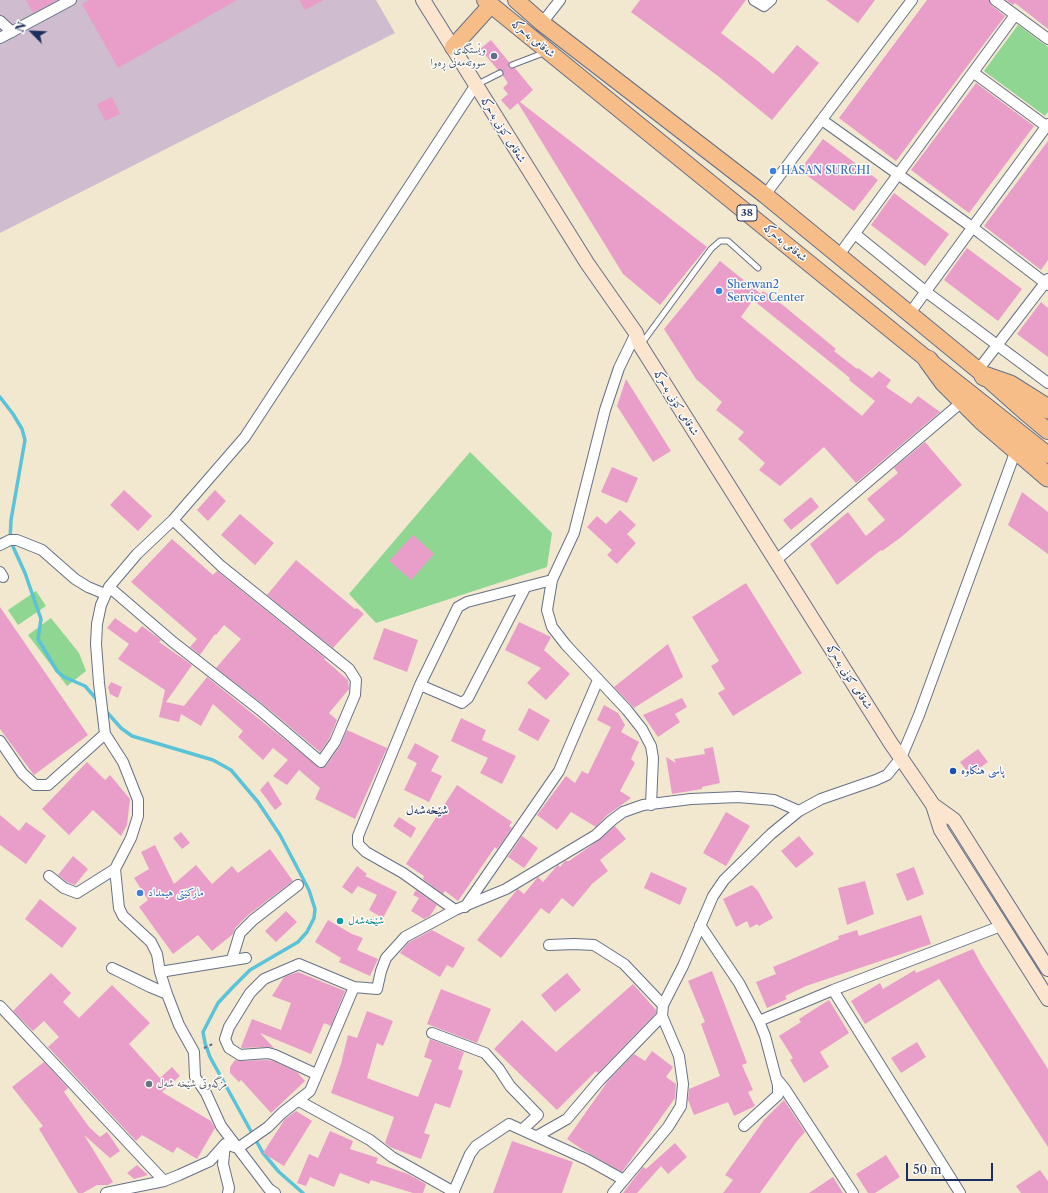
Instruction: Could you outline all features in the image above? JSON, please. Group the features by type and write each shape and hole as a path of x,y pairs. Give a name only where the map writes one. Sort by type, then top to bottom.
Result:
{"highway":[{"path":"928,360 944,382 963,401 1016,450 1048,477"},
{"path":"981,373 1010,385 1048,409"}],"main road":[{"name":"شەقامی بەحرکە","path":"516,0 542,23 765,195 910,313 1048,431"},
{"path":"453,47 488,3"},
{"name":"شەقامی بەحرکە","path":"488,3 928,360 1048,455"}],"street":[{"path":"0,38 72,0"},
{"name":"شەقامی کۆنی بەحرکە","path":"423,0 587,262 638,339 775,561 901,758 933,804 941,830 1048,999"},
{"path":"542,23 560,0"},
{"path":"754,0 764,6 771,0"},
{"path":"765,195 912,0"},
{"path":"995,0 1048,39"},
{"path":"839,255 1015,16"},
{"path":"0,21 12,32"},
{"path":"910,313 1047,125 974,73"},
{"path":"49,876 64,888 76,893 115,869 131,838 138,816 138,800 123,762 105,734 96,644 97,624 107,591 138,554 173,520 245,436 476,86"},
{"path":"822,120 1047,282 997,345 981,373"},
{"path":"855,234 925,291 1048,383"},
{"path":"638,339 619,368 605,410 574,533 552,580 547,610 552,627 566,645 627,710 642,729 651,746 653,758 651,805"},
{"path":"775,561 963,401"},
{"path":"613,1193 668,1127 681,1106 683,1084 679,1056 662,1016 663,1005 683,966 713,896 724,880 771,834 799,811 821,799 887,775 901,758 919,716 1016,450"},
{"path":"0,545 14,540 42,550 88,587 107,591 260,710 321,762 335,742 355,695 356,680 349,669 222,566 173,520"},
{"path":"455,910 403,873 366,852 358,844 358,836 420,685 458,607 467,602 552,580"},
{"path":"420,685 462,703 468,698 525,588"},
{"path":"465,907 559,771 598,680"},
{"path":"0,741 22,773 35,785 48,785 105,734"},
{"path":"316,1074 276,1055 268,1053 240,1055 229,1048 225,1039 229,1027 250,992 264,979 291,966 299,964 354,987 377,989 380,971 386,958 405,937 455,910 506,890 596,835 610,821 623,812 651,805 691,799 738,797 774,800 799,811"},
{"name":"شەقامی کۆنی بەحرکە","path":"933,804 954,820 1048,969"},
{"path":"115,869 119,908 123,916 151,942 157,954 160,972 167,994 179,1025 194,1052 195,1077 206,1093 221,1126 269,1189 275,1193"},
{"path":"232,959 240,933 253,920 298,885"},
{"path":"700,925 740,983 759,1021 765,1036 778,1085 778,1095 744,1126"},
{"path":"759,1021 833,990 1001,926"},
{"path":"549,945 594,945 624,964 663,1005"},
{"path":"160,972 232,959 246,958"},
{"path":"225,1144 238,1148 250,1141 268,1128 282,1113 310,1091 354,987"},
{"path":"833,990 960,1193"},
{"path":"0,1006 164,1181"},
{"path":"537,1136 567,1119 608,1071 662,1016"},
{"path":"432,1033 485,1053 499,1069 510,1086 538,1115 523,1129"},
{"path":"775,1076 786,1088 853,1193"},
{"path":"299,1101 370,1140 392,1157 454,1192 470,1154 476,1146 509,1124 523,1129 588,1160 624,1180"},
{"path":"106,1193 164,1181 210,1161 225,1144"},
{"path":"225,1144 223,1164 229,1188 228,1193"}],"lane":[{"path":"512,65 548,51"},
{"path":"476,86 500,73"},
{"path":"638,339 711,249 720,241 728,241 758,268"}],"path":[{"path":"194,1052 225,1039"}],"shaded area":[{"path":"0,0 376,0 395,33 0,233"}],"green space":[{"path":"1018,25 1048,47 1048,112 1045,116 984,71"},
{"path":"470,452 552,533 547,567 376,623 349,594"},
{"path":"36,591 46,606 18,625 8,610"},
{"path":"51,618 79,653 86,671 67,686 28,635"}],"building":[{"path":"26,0 57,0 33,13"},
{"path":"89,0 237,0 118,68 82,4"},
{"path":"299,0 324,0 305,10"},
{"path":"640,0 746,0 721,33 773,74 797,45 819,63 772,120 718,76 631,12"},
{"path":"826,0 875,0 858,23"},
{"path":"927,0 989,0 991,5 1005,16 896,161 839,118"},
{"path":"1006,0 1048,0 1048,29 1015,3 1013,5"},
{"path":"491,40 509,62 509,68 515,68 533,90 520,102 707,247 660,305 623,274 518,103 510,110 501,100 508,94 503,88 508,83 503,76 503,71 498,70 480,49"},
{"path":"976,83 1034,126 969,213 911,170"},
{"path":"112,97 120,114 105,121 97,104"},
{"path":"823,139 878,180 854,211 800,170"},
{"path":"1048,141 1048,260 1041,270 984,226"},
{"path":"894,193 949,234 925,266 871,225"},
{"path":"967,248 1022,289 998,321 944,280"},
{"path":"720,261 761,294 763,291 784,306 836,349 834,351 857,369 858,368 872,378 879,371 891,380 886,387 911,404 918,396 940,412 856,483 824,447 780,486 759,470 765,463 738,439 744,432 716,410 722,402 696,379 664,329","holes":["753,300 850,378 849,380 875,401 862,416 741,317"]},
{"path":"1041,302 1048,308 1048,357 1017,334"},
{"path":"626,379 671,451 653,462 617,406"},
{"path":"925,442 962,485 900,538 882,551 881,550 837,585 810,544 848,512 866,536 885,520 867,499 898,473 894,468"},
{"path":"612,467 638,478 627,503 601,492"},
{"path":"124,490 152,516 138,531 110,505"},
{"path":"215,490 226,501 208,521 197,510"},
{"path":"1022,492 1048,512 1048,554 1008,525"},
{"path":"811,497 819,507 791,530 783,520"},
{"path":"620,510 636,525 627,534 636,543 617,564 607,555 612,550 587,527 597,516 606,524"},
{"path":"240,514 274,543 255,565 221,535"},
{"path":"413,535 434,554 411,580 389,561"},
{"path":"172,539 213,575 217,571 325,658 324,659 348,680 349,689 329,713 337,720 329,739 320,752 264,705 216,668 241,639 224,625 216,635 215,634 200,655 190,647 197,639 131,582"},
{"path":"296,560 355,609 357,608 364,614 333,648 267,595"},
{"path":"746,583 802,673 733,716 718,693 725,689 711,666 719,661 692,617"},
{"path":"0,607 88,735 34,775 0,729"},
{"path":"115,618 136,633 142,626 161,640 159,642 192,665 166,702 184,706 207,677 320,768 326,766 340,746 347,730 387,748 355,819 315,799 320,788 299,770 287,785 273,776 288,760 273,748 263,760 238,737 243,731 213,704 201,726 181,714 179,722 159,717 165,690 118,659 129,644 107,628"},
{"path":"519,622 551,637 544,650 570,674 546,700 527,683 541,668 505,650"},
{"path":"384,628 418,640 407,672 373,659"},
{"path":"668,644 683,677 634,708 614,687"},
{"path":"111,682 122,687 118,698 110,694 108,687"},
{"path":"682,698 687,707 675,714 680,722 658,737 643,715"},
{"path":"604,705 618,713 625,725 621,732 639,742 631,759 635,763 620,791 631,798 606,816 596,827 571,812 557,830 537,815 566,776 575,783 582,771 588,774 611,727 597,720"},
{"path":"529,708 550,720 538,741 518,730"},
{"path":"461,718 486,730 482,740 516,756 502,784 480,773 488,758 451,741"},
{"path":"415,743 439,756 431,771 442,776 429,802 404,790 417,763 407,758"},
{"path":"713,747 720,783 702,787 702,789 672,794 666,757 676,763 674,759 705,754 704,749"},
{"path":"978,749 988,762 970,775 960,762"},
{"path":"87,762 105,780 110,775 130,799 127,825 121,836 93,810 69,835 42,809"},
{"path":"268,781 282,804 275,810 260,790"},
{"path":"457,785 512,822 509,826 512,828 497,849 495,847 458,901 445,891 443,894 423,879 424,876 406,864"},
{"path":"726,812 750,826 726,866 703,853"},
{"path":"0,815 19,831 26,822 46,836 26,864 0,845"},
{"path":"399,817 416,828 411,838 393,826"},
{"path":"615,826 626,839 600,860 608,871 592,884 573,907 562,898 549,914 541,908 501,958 477,940 518,889 524,894 538,877 543,882 558,865 560,867 565,861 569,861 599,840"},
{"path":"181,832 190,843 182,849 173,838"},
{"path":"522,836 538,848 524,868 508,857"},
{"path":"799,836 814,854 796,868 781,851"},
{"path":"155,845 174,884 196,865 212,884 232,866 238,873 270,849 293,881 248,915 235,928 233,934 212,951 198,935 173,954 139,907 148,900 134,878 149,869 141,852"},
{"path":"73,856 88,869 75,885 67,882 58,875"},
{"path":"357,866 367,874 365,876 397,892 383,918 369,910 377,895 358,886 352,894 342,887"},
{"path":"914,867 924,894 907,901 896,874"},
{"path":"651,872 687,888 680,905 644,888"},
{"path":"865,881 874,914 847,925 838,888"},
{"path":"752,885 758,891 773,918 759,926 757,924 750,928 747,921 736,927 723,899"},
{"path":"416,890 437,905 430,916 424,919 411,911 419,898 413,895"},
{"path":"40,899 77,928 62,948 25,919"},
{"path":"286,911 297,922 276,942 265,931"},
{"path":"921,915 931,944 806,986 785,996 787,999 767,1008 756,982 776,974 773,967 839,939 838,936 857,930 859,936"},
{"path":"328,920 352,934 363,938 357,950 378,959 370,976 339,962 341,958 315,942"},
{"path":"432,930 465,948 453,968 447,965 440,977 400,953 408,943"},
{"path":"973,949 982,966 1048,1069 1048,1147 939,979 865,1024 851,1001 880,983 883,989 915,970 916,973"},
{"path":"712,971 747,1063 742,1065 753,1090 748,1092 755,1106 734,1116 728,1102 694,1115 688,1100 689,1089 720,1076 701,1024 705,1022 688,981"},
{"path":"298,972 345,991 331,1026 324,1023 311,1054 260,1033 274,1048 242,1048 241,1047 252,1019 281,1030 291,1003 272,996 284,977"},
{"path":"51,973 71,993 63,1002 79,1018 112,985 150,1023 129,1044 160,1078 172,1067 180,1076 162,1092 211,1121 215,1128 197,1159 177,1147 173,1153 142,1135 136,1141 48,1047 59,1037 44,1021 33,1031 13,1011"},
{"path":"567,973 581,990 555,1012 541,995"},
{"path":"633,984 656,1010 656,1013 598,1073 596,1071 557,1110 494,1049 522,1020 556,1052"},
{"path":"441,989 491,1009 477,1043 427,1024"},
{"path":"829,1000 849,1033 820,1052 829,1067 804,1083 790,1060 793,1058 779,1036 801,1022 799,1019"},
{"path":"367,1011 393,1021 383,1046 377,1043 367,1078 418,1097 432,1060 424,1057 430,1039 464,1052 458,1069 463,1071 450,1108 435,1103 424,1133 430,1135 421,1159 390,1147 385,1143 394,1117 331,1093 341,1064 348,1035 357,1038"},
{"path":"917,1042 926,1057 901,1073 891,1058"},
{"path":"652,1051 673,1067 666,1077 676,1084 675,1098 622,1172 583,1150 567,1139 608,1081 634,1054 645,1061"},
{"path":"235,1060 273,1061 297,1072 305,1081 271,1113 241,1080 239,1082 230,1073 230,1067"},
{"path":"44,1062 68,1088 64,1092 89,1127 100,1137 107,1132 120,1151 110,1158 84,1135 113,1182 108,1185 97,1185 83,1193 78,1193 39,1129 43,1126 12,1087"},
{"path":"784,1100 805,1132 760,1193 723,1193 733,1180 725,1175 764,1120"},
{"path":"296,1111 312,1121 284,1166 263,1153 285,1119"},
{"path":"330,1131 353,1141 350,1149 378,1158 376,1163 408,1174 426,1184 423,1193 413,1193 371,1180 369,1184 340,1173 334,1187 310,1177 306,1186 297,1183 309,1154 318,1158"},
{"path":"512,1141 573,1162 562,1193 493,1193"},
{"path":"675,1143 687,1157 668,1174 661,1166 637,1193 623,1193 643,1167 646,1169"},
{"path":"886,1155 900,1177 875,1193 868,1193 856,1174"},
{"path":"137,1165 148,1175 134,1179 127,1173"},
{"path":"1040,1170 1048,1181 1048,1193 1021,1193 1016,1186"},
{"path":"833,1177 843,1193 809,1193"}],"waterway":[{"path":"0,397 22,429 25,440 11,520 10,540 25,573 41,619 38,639 57,671 64,677 85,686 99,702"},
{"path":"105,710 121,728 132,736 213,760 231,770 258,802 280,835 309,890 315,909 314,918 307,932 298,942 250,970 218,1003 203,1032 210,1057 263,1153 279,1172 303,1193"}],"place":[{"name":"وێستگەی سووتەمەنی ڕەوا","path":"494,56"},
{"name":"HASAN SURCHI","path":"773,171"},
{"name":"Sherwan2 Service Center","path":"719,291"},
{"name":"پاسی هنكاوه‌","path":"953,771"},
{"name":"مارکێتی هیمداد","path":"140,893"},
{"name":"شێخه‌شه‌ل","path":"340,921"},
{"name":"مزگەوتی شێخە شەل","path":"149,1084"}],"district":[{"name":"شێخەشەل","path":"427,810"}]}
